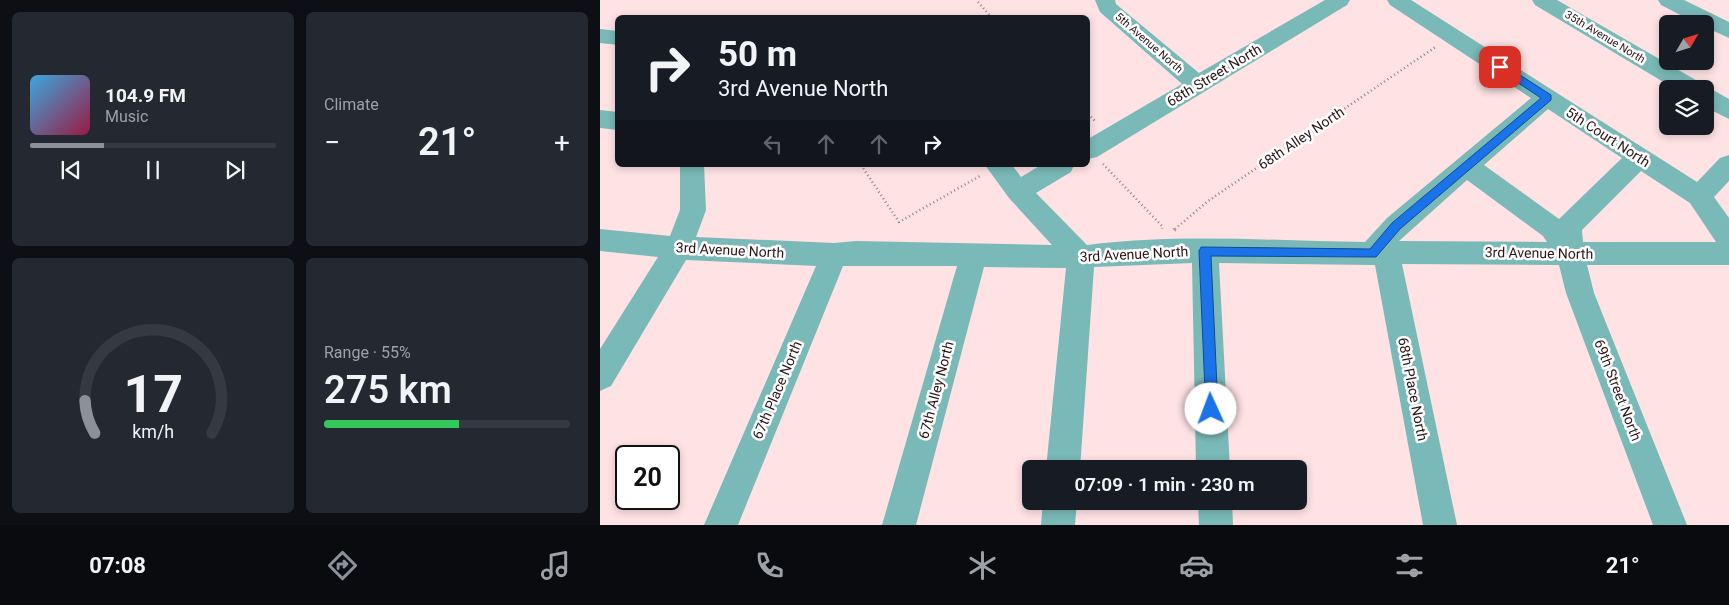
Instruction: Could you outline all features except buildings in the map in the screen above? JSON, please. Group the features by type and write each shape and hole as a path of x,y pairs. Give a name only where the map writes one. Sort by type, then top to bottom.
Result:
{"street":[{"name":"5th Avenue North","path":"1105,0 1107,7 1197,84"},
{"name":"68th Street North","path":"1090,149 1340,0"},
{"name":"5th Court North","path":"1397,0 1699,196 1729,239"},
{"name":"35th Avenue North","path":"1542,0 1678,80"},
{"path":"1668,0 1699,6 1729,31"},
{"path":"600,36 615,38"},
{"path":"1379,253 1396,226 1547,97"},
{"path":"1714,101 1729,110"},
{"path":"600,119 615,121"},
{"path":"1570,254 1568,226 1639,157"},
{"path":"1699,196 1729,165"},
{"path":"1465,166 1552,228 1570,254"},
{"path":"600,376 679,248 693,210 692,167"},
{"path":"1000,167 1018,191 1081,257 1064,460"},
{"path":"1018,191 1059,167"},
{"name":"3rd Avenue North","path":"600,240 679,248 834,255 856,253 1081,257 1111,253 1165,254 1205,251 1379,253 1430,251 1570,254 1729,252"},
{"path":"1205,251 1213,460"},
{"name":"68th Place North","path":"1379,253 1440,525"},
{"name":"67th Alley North","path":"899,525 974,254"},
{"name":"69th Street North","path":"1570,254 1580,293 1670,525"},
{"name":"67th Place North","path":"721,525 834,255"},
{"path":"1058,525 1059,510"},
{"path":"1215,510 1216,525"}],"path":[{"path":"978,2 989,15"},
{"name":"68th Alley North","path":"1165,254 1176,226 1208,201 1452,36"},
{"path":"1090,152 1162,226 1165,254"},
{"path":"862,167 899,222 995,167"}],"route":[{"path":"1211,409 1205,251 1372,254 1396,226 1547,97 1500,67"}]}
